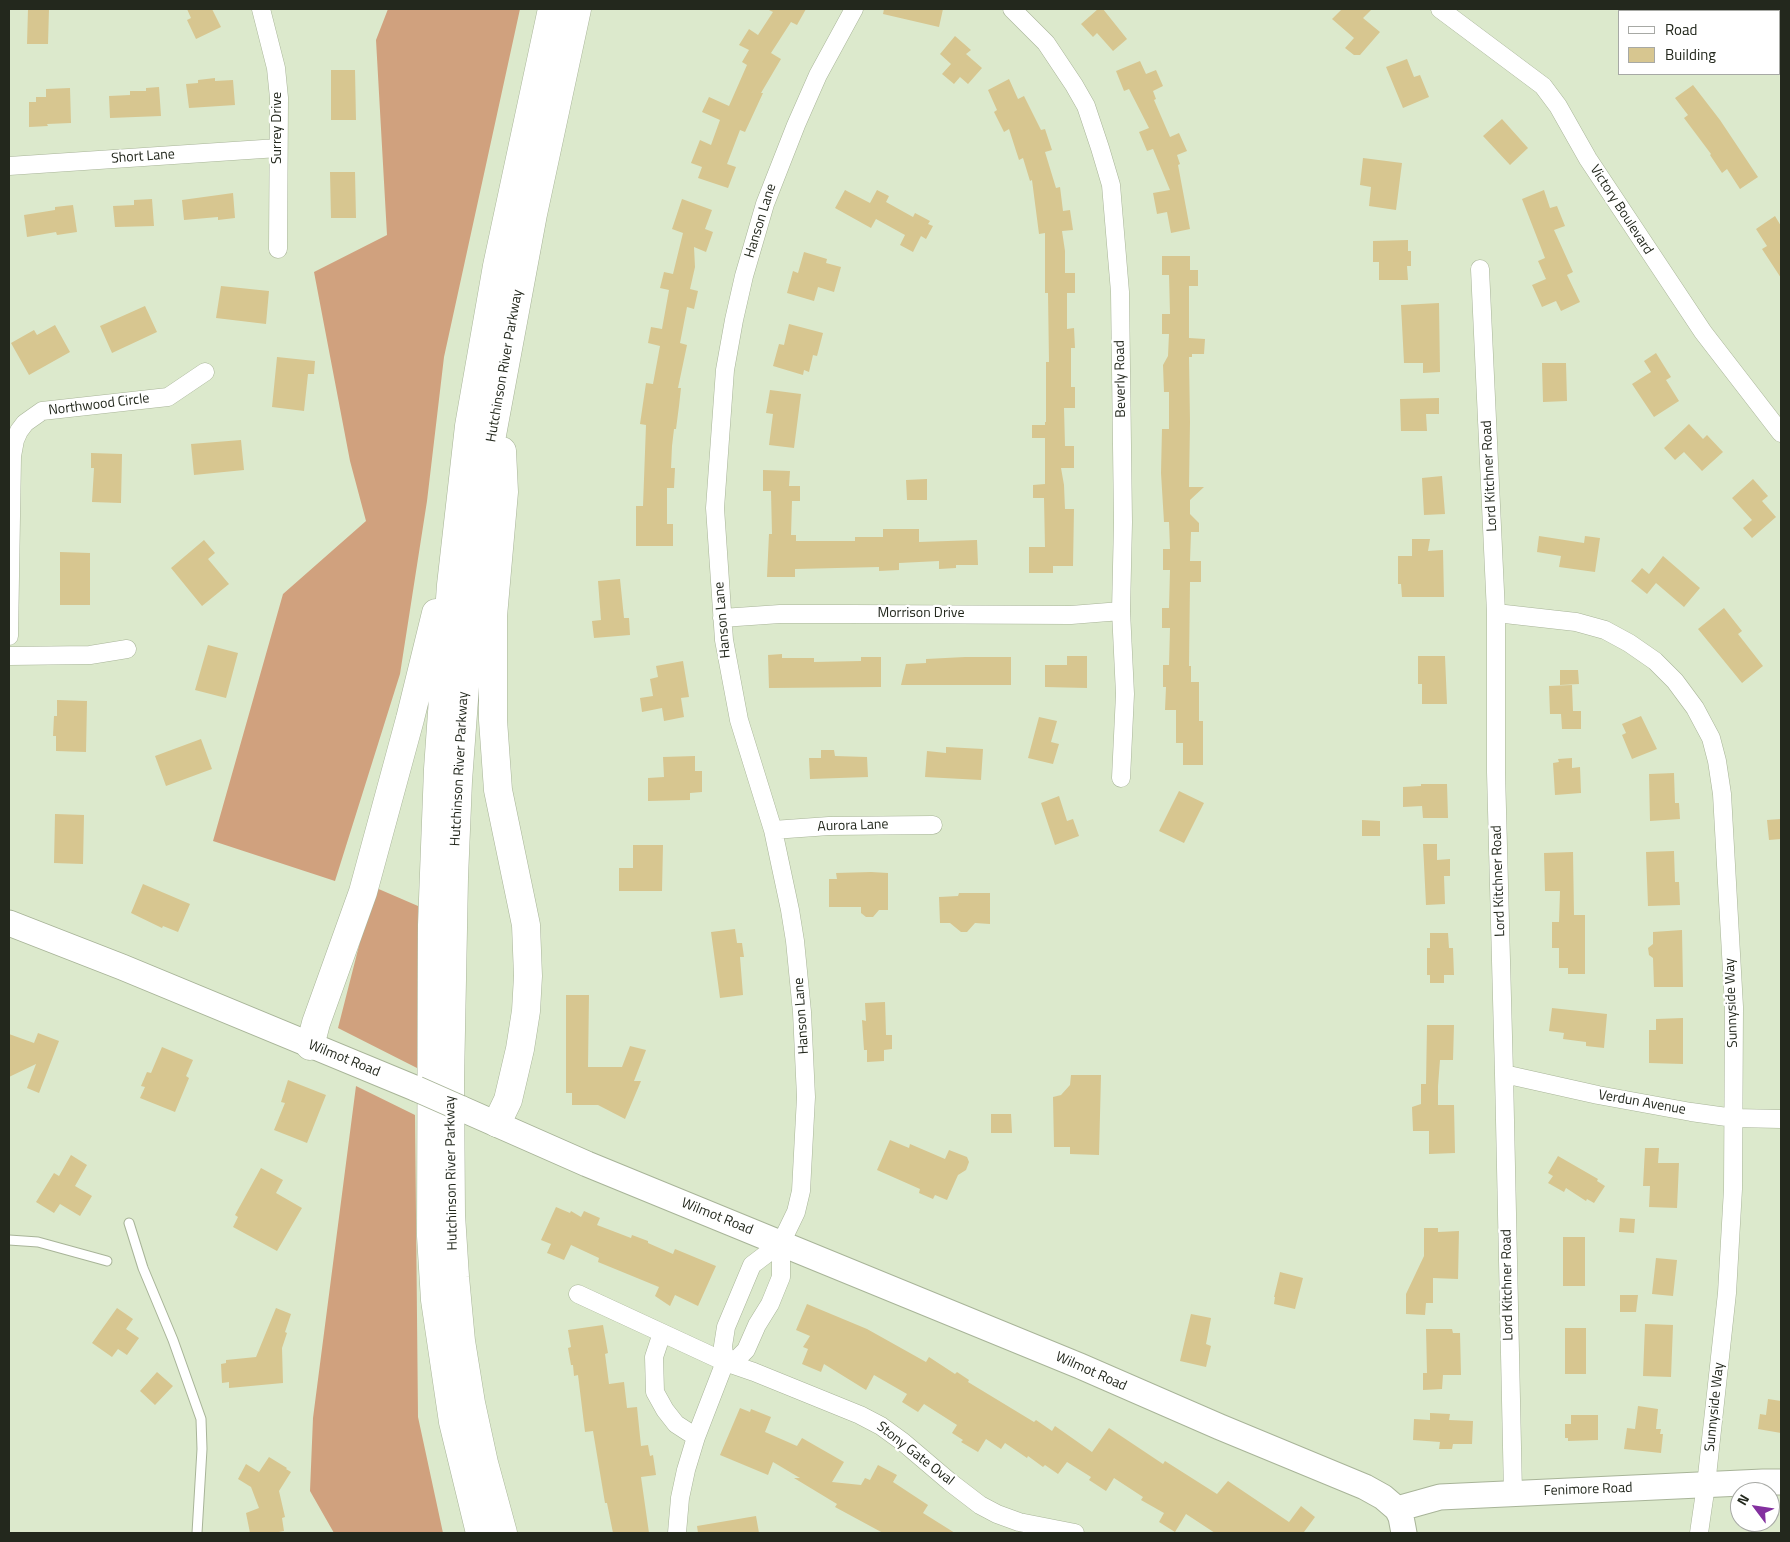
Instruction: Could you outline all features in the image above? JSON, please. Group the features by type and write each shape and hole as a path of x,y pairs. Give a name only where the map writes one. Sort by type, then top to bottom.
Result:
{"highway":[{"name":"Hutchinson River Parkway","path":"480,1533 453,1422 435,1300 430,1236 432,925 435,832 441,712 458,526 470,426 485,327 552,9"},
{"name":"Hutchinson River Parkway","path":"503,1533 471,1403 455,1277 451,1215 450,1090 454,878 462,718 472,592 483,496 492,435 533,214 577,9"},
{"path":"497,1124 508,1100 520,1049 526,1011 528,976 526,925 498,790 493,728 493,616 504,492 500,392"},
{"path":"310,1046 316,1023 363,892 410,719 458,526"}],"street":[{"name":"Surrey Drive","path":"261,9 276,68 279,98 278,249"},
{"name":"Hanson Lane","path":"781,1243 796,1212 800,1191 806,1097 805,1055 795,941 774,830 739,720 727,664 714,508 725,370 744,276 765,204 780,164 818,75 854,9"},
{"name":"Beverly Road","path":"1012,9 1046,43 1074,85 1089,115 1111,185 1120,292 1123,522 1121,610 1126,694 1121,778"},
{"name":"Victory Boulevard","path":"1440,9 1543,86 1558,106 1588,159 1702,332 1781,433"},
{"name":"Short Lane","path":"9,166 278,148"},
{"name":"Lord Kitchner Road","path":"1480,269 1496,613 1496,772 1513,1493"},
{"name":"Northwood Circle","path":"9,636 12,456 19,431 25,423 42,412 168,397 205,372"},
{"name":"Morrison Drive","path":"722,618 780,614 1070,615 1121,610"},
{"name":"Sunnyside Way","path":"1496,613 1576,622 1605,630 1629,643 1655,661 1675,681 1695,708 1711,738 1717,761 1722,794 1734,1007 1733,1189 1727,1293 1699,1533"},
{"path":"9,656 90,655 127,649"},
{"name":"Aurora Lane","path":"774,830 829,826 933,825"},
{"name":"Wilmot Road","path":"9,923 122,967 417,1089 587,1164 1080,1366 1365,1487 1383,1497 1398,1509"},
{"name":"Verdun Avenue","path":"1504,1074 1598,1095 1734,1118 1781,1119"},
{"path":"677,1533 680,1498 696,1437 725,1362 723,1346 726,1327 752,1264 781,1243"},
{"path":"725,1362 738,1358 746,1350 757,1325 770,1304 781,1277 781,1243"},
{"name":"Stony Gate Oval","path":"578,1294 725,1362 807,1393 881,1426 980,1505 998,1514 1019,1522 1075,1533"},
{"path":"662,1333 654,1357 655,1392 664,1410 676,1424 696,1437"},
{"name":"Fenimore Road","path":"1398,1509 1434,1497 1781,1482"},
{"path":"1398,1509 1404,1533"}],"lane":[{"path":"129,1223 201,1419 202,1449 197,1533"},
{"path":"9,1240 38,1242 107,1261"}],"shaded area":[{"path":"388,9 520,9 444,357 427,501 400,674 335,881 213,841 283,594 366,521 350,461 314,272 387,235 376,40"},
{"path":"374,887 418,906 417,1068 338,1028"},
{"path":"356,1086 415,1115 418,1417 443,1533 334,1533 310,1491 313,1418"}],"building":[{"path":"28,9 49,9 48,44 27,44"},
{"path":"187,9 212,9 221,27 196,39 187,20 191,18"},
{"path":"767,9 806,9 797,25 791,22 771,53 781,59 761,93 763,93 745,132 740,130 727,164 736,167 728,188 698,178 702,167 691,163 700,140 711,145 720,120 702,112 709,97 729,106 747,65 742,62 749,50 739,45 749,29 758,35 773,12"},
{"path":"884,9 943,9 939,27 883,14"},
{"path":"1098,9 1103,9 1127,39 1113,51 1097,33 1093,37 1081,24"},
{"path":"1342,9 1372,9 1363,18 1380,32 1360,55 1354,55 1345,48 1354,38 1332,19"},
{"path":"955,36 971,50 966,54 982,68 968,84 960,77 954,84 942,74 951,64 940,54"},
{"path":"1407,59 1414,77 1420,75 1429,97 1403,108 1386,67"},
{"path":"1140,61 1146,74 1156,70 1163,86 1153,91 1156,99 1154,100 1170,137 1179,133 1187,151 1177,155 1190,229 1171,233 1167,212 1157,214 1153,193 1170,190 1153,149 1147,151 1139,132 1149,128 1129,89 1124,91 1116,71"},
{"path":"331,70 355,70 356,120 331,120"},
{"path":"215,78 215,81 233,80 235,105 189,108 186,84"},
{"path":"1009,79 1018,99 1024,96 1041,130 1045,129 1052,150 1045,152 1056,188 1060,187 1063,211 1070,210 1073,230 1062,231 1065,251 1065,273 1075,273 1075,293 1067,293 1067,329 1074,328 1075,348 1071,348 1071,387 1075,387 1075,408 1064,408 1065,446 1074,446 1074,468 1061,468 1065,509 1074,509 1073,566 1053,566 1053,573 1029,573 1029,547 1045,547 1044,498 1033,498 1033,485 1045,484 1045,438 1032,438 1032,425 1045,425 1046,422 1046,362 1049,362 1048,293 1045,293 1045,233 1039,234 1032,180 1030,181 1023,158 1019,160 1009,129 1004,132 994,112 997,110 988,90"},
{"path":"1693,85 1720,120 1758,177 1740,189 1727,169 1722,173 1711,154 1684,118 1688,115 1675,98"},
{"path":"159,87 161,116 110,118 109,96 130,95 130,91 146,91 146,88"},
{"path":"70,88 71,123 29,127 29,102 36,102 36,97 46,97 46,89"},
{"path":"1502,119 1528,148 1510,165 1483,136"},
{"path":"1363,158 1402,163 1396,210 1369,206 1371,187 1360,185"},
{"path":"330,172 355,172 356,218 331,218"},
{"path":"845,190 870,203 877,190 889,196 886,202 913,217 915,213 930,221 928,224 933,226 926,239 921,236 913,252 900,245 905,235 876,219 871,228 835,208"},
{"path":"1544,190 1550,208 1557,206 1565,226 1554,230 1573,272 1567,275 1580,302 1561,311 1556,301 1542,307 1532,285 1546,279 1538,261 1545,258 1522,199"},
{"path":"233,193 235,218 218,220 218,217 184,220 182,200"},
{"path":"152,199 154,226 115,227 113,206 134,205 134,200"},
{"path":"682,199 712,210 705,229 713,232 706,252 694,247 695,267 690,289 698,291 694,309 687,307 680,343 687,345 678,388 681,388 672,446 671,468 675,468 674,488 667,488 667,524 673,524 673,546 636,546 636,506 643,506 646,425 640,424 646,383 653,384 660,346 648,343 651,327 662,329 669,290 660,288 664,272 673,274 683,233 672,229"},
{"path":"73,205 77,232 57,235 56,232 27,237 24,215 55,210 55,207"},
{"path":"1775,216 1781,226 1781,278 1762,249 1767,246 1756,229"},
{"path":"1408,240 1408,251 1411,251 1411,266 1407,266 1408,280 1379,280 1379,262 1373,262 1373,241"},
{"path":"804,252 827,259 826,263 841,267 834,292 818,287 814,301 787,293 793,271 798,273"},
{"path":"1162,256 1190,256 1190,270 1198,270 1198,286 1189,286 1189,338 1205,339 1204,354 1192,354 1192,357 1189,357 1189,487 1204,487 1190,500 1190,514 1199,523 1199,532 1191,532 1190,561 1201,561 1201,582 1190,582 1189,666 1191,666 1191,682 1199,682 1199,721 1203,721 1203,765 1183,765 1183,743 1176,743 1176,710 1165,710 1166,687 1163,687 1163,665 1169,665 1170,628 1162,628 1162,608 1169,608 1170,570 1163,570 1163,549 1170,549 1169,522 1164,522 1161,473 1162,429 1169,429 1169,392 1164,392 1163,365 1168,356 1169,334 1162,334 1162,314 1170,314 1169,275 1162,275"},
{"path":"221,286 269,291 266,324 216,318"},
{"path":"1439,303 1440,372 1423,373 1423,363 1404,363 1401,305"},
{"path":"145,306 157,332 112,353 100,326"},
{"path":"789,324 823,333 817,356 813,355 809,372 804,370 803,375 773,366 779,344 784,345"},
{"path":"55,325 70,352 29,375 11,343 34,330 37,335"},
{"path":"1656,353 1671,377 1666,380 1679,401 1654,417 1632,384 1651,372 1644,361"},
{"path":"277,357 315,361 314,374 308,374 304,411 272,407"},
{"path":"1542,363 1566,363 1567,401 1543,402"},
{"path":"770,390 801,394 794,448 769,445 773,414 766,413"},
{"path":"1439,398 1439,414 1426,414 1427,431 1401,431 1400,399"},
{"path":"1689,424 1703,439 1707,435 1723,452 1702,471 1684,452 1675,460 1664,448"},
{"path":"241,440 244,470 194,475 191,444"},
{"path":"91,453 122,454 121,503 92,502 94,468 91,468"},
{"path":"763,470 790,471 789,486 800,486 800,501 792,501 791,535 796,535 796,541 855,541 855,537 883,537 883,529 919,529 919,542 977,540 978,565 956,565 956,568 939,569 939,561 899,563 899,570 879,571 879,567 795,569 795,577 767,577 769,534 772,534 771,491 763,491"},
{"path":"1442,476 1445,514 1424,515 1422,478"},
{"path":"927,479 927,500 907,500 906,480"},
{"path":"1753,479 1768,496 1762,501 1776,517 1752,538 1743,528 1752,520 1732,498"},
{"path":"1539,536 1584,543 1585,536 1600,538 1595,572 1559,567 1561,556 1537,552"},
{"path":"1412,539 1430,539 1428,551 1443,550 1444,597 1402,597 1401,584 1398,584 1398,556 1412,556"},
{"path":"204,540 215,553 208,559 229,584 202,606 171,568"},
{"path":"60,552 90,553 90,605 60,605"},
{"path":"1663,556 1700,588 1684,607 1656,583 1647,594 1631,581 1642,568 1649,574"},
{"path":"620,579 624,618 629,618 630,635 594,638 592,621 601,620 598,581"},
{"path":"1724,608 1742,631 1738,634 1763,666 1742,683 1698,629"},
{"path":"208,645 238,653 226,698 195,690"},
{"path":"782,654 782,658 814,658 814,662 861,661 861,657 881,657 881,687 769,688 768,655"},
{"path":"1067,656 1087,656 1087,688 1045,687 1045,665 1067,665"},
{"path":"1418,656 1445,656 1447,704 1422,704 1422,684 1418,684"},
{"path":"1011,657 1011,685 901,685 906,664 926,663 926,659"},
{"path":"683,661 689,697 681,698 684,717 664,721 662,708 642,712 640,698 653,696 650,679 658,677 656,666"},
{"path":"1560,670 1578,670 1579,684 1560,685"},
{"path":"1572,685 1573,711 1581,711 1581,729 1562,729 1561,714 1550,714 1549,686"},
{"path":"57,700 87,701 86,752 56,751 56,736 53,736 54,716 57,716"},
{"path":"1641,716 1657,749 1632,759 1622,735 1626,733 1622,724"},
{"path":"1039,717 1057,721 1051,742 1059,744 1053,764 1028,758"},
{"path":"201,739 212,769 166,786 155,756"},
{"path":"946,747 983,749 981,780 925,777 927,751 946,753"},
{"path":"821,750 834,750 835,756 867,757 868,777 810,779 809,758 821,758"},
{"path":"695,756 695,771 702,771 702,792 690,793 690,800 648,801 648,778 664,777 663,757"},
{"path":"1572,758 1572,768 1580,767 1581,793 1555,795 1553,763 1559,762 1558,759"},
{"path":"1674,773 1675,803 1679,803 1680,819 1650,821 1649,774"},
{"path":"1421,784 1447,784 1448,818 1423,818 1422,806 1403,807 1403,787 1421,786"},
{"path":"1179,791 1204,803 1184,843 1159,831"},
{"path":"1059,796 1067,821 1073,819 1079,836 1055,845 1041,803"},
{"path":"55,814 84,815 83,864 54,863"},
{"path":"1781,819 1781,839 1769,840 1767,820"},
{"path":"1362,820 1380,821 1380,836 1362,836"},
{"path":"1423,844 1437,844 1437,860 1450,859 1450,876 1444,876 1445,904 1426,905"},
{"path":"633,845 663,845 662,891 619,891 619,868 633,868"},
{"path":"1674,851 1675,882 1679,882 1680,905 1648,906 1646,852"},
{"path":"1573,852 1574,915 1585,915 1585,974 1568,974 1568,968 1559,968 1559,948 1552,948 1552,922 1559,922 1560,891 1545,891 1544,853"},
{"path":"836,873 888,873 888,910 879,910 873,917 866,917 861,913 861,907 829,907 829,879 837,879"},
{"path":"143,884 190,904 178,932 163,926 162,928 131,913"},
{"path":"959,893 990,893 990,924 975,923 967,932 961,932 950,923 940,923 939,897 958,896"},
{"path":"735,929 737,943 742,943 744,957 740,957 743,995 720,998 711,932"},
{"path":"1682,930 1683,987 1654,987 1653,958 1649,955 1648,948 1653,944 1653,932"},
{"path":"1430,933 1448,933 1449,948 1453,948 1454,975 1444,975 1444,983 1430,983 1430,975 1427,975 1427,948 1430,948"},
{"path":"566,995 589,995 588,1067 622,1067 630,1046 646,1050 634,1081 641,1081 625,1119 598,1105 572,1105 572,1093 566,1093"},
{"path":"885,1002 886,1035 892,1035 892,1049 884,1050 884,1061 867,1062 867,1050 864,1050 862,1020 866,1021 865,1003"},
{"path":"1552,1008 1607,1014 1604,1048 1586,1046 1586,1042 1563,1039 1564,1033 1549,1031"},
{"path":"1683,1018 1683,1064 1649,1063 1649,1030 1656,1030 1656,1019"},
{"path":"1427,1025 1454,1025 1453,1060 1440,1060 1438,1105 1454,1105 1455,1153 1429,1154 1429,1131 1413,1131 1412,1107 1421,1104 1421,1084 1426,1084"},
{"path":"38,1033 59,1041 39,1093 27,1088 36,1064 9,1077 9,1034 34,1043"},
{"path":"162,1047 193,1060 186,1076 189,1078 175,1112 140,1098 145,1087 141,1086 147,1072 151,1073"},
{"path":"1071,1075 1101,1075 1099,1155 1070,1154 1070,1147 1054,1147 1053,1097 1061,1095 1070,1085"},
{"path":"288,1080 326,1095 307,1143 274,1130 285,1103 281,1102"},
{"path":"991,1114 1011,1114 1012,1133 991,1133"},
{"path":"890,1140 909,1148 910,1144 945,1159 949,1150 967,1157 969,1162 966,1170 958,1175 947,1200 935,1195 933,1199 919,1193 920,1189 877,1170"},
{"path":"1645,1148 1659,1148 1658,1163 1679,1163 1677,1208 1649,1207 1650,1186 1643,1186"},
{"path":"71,1155 87,1165 75,1186 92,1196 80,1216 60,1204 54,1213 36,1202 54,1173 59,1176"},
{"path":"1558,1156 1598,1179 1597,1181 1605,1186 1594,1203 1587,1199 1586,1201 1566,1188 1564,1192 1548,1183 1553,1176 1548,1173"},
{"path":"261,1168 283,1180 276,1193 302,1208 277,1251 233,1227 238,1217 235,1215"},
{"path":"556,1207 570,1213 571,1211 581,1217 584,1211 600,1218 597,1225 631,1238 632,1235 648,1241 648,1243 673,1254 675,1249 716,1266 698,1306 675,1295 670,1306 655,1296 659,1287 598,1262 599,1258 571,1245 564,1260 547,1253 551,1244 541,1240"},
{"path":"1620,1218 1635,1219 1634,1233 1619,1232"},
{"path":"1424,1228 1438,1228 1438,1232 1459,1231 1458,1279 1433,1278 1433,1303 1426,1303 1425,1315 1406,1314 1406,1294 1424,1256"},
{"path":"1563,1237 1585,1237 1585,1286 1563,1286"},
{"path":"1656,1258 1677,1260 1673,1296 1652,1294"},
{"path":"1280,1272 1303,1278 1295,1309 1274,1304"},
{"path":"1620,1295 1638,1295 1636,1312 1620,1312"},
{"path":"807,1304 867,1329 926,1362 929,1357 955,1374 957,1372 969,1380 968,1382 1034,1422 1036,1420 1052,1431 1055,1426 1092,1452 1109,1428 1163,1464 1165,1461 1217,1494 1228,1481 1289,1522 1301,1506 1315,1517 1305,1533 1215,1533 1186,1514 1175,1532 1159,1522 1164,1513 1141,1500 1143,1497 1114,1478 1106,1491 1089,1480 1091,1477 1067,1462 1058,1474 1045,1465 1043,1467 1028,1456 1027,1458 1005,1443 1001,1449 986,1439 978,1452 961,1442 963,1440 952,1433 957,1425 924,1404 918,1412 902,1402 907,1394 874,1375 866,1390 824,1364 821,1372 802,1364 808,1349 803,1347 810,1336 796,1330"},
{"path":"117,1308 133,1319 126,1329 139,1338 127,1355 118,1349 112,1357 92,1343"},
{"path":"276,1308 291,1314 282,1348 283,1383 229,1388 229,1382 222,1383 221,1364 226,1363 226,1360 256,1357"},
{"path":"1191,1314 1211,1318 1206,1344 1211,1346 1206,1367 1180,1361"},
{"path":"1645,1324 1673,1325 1671,1377 1643,1376"},
{"path":"603,1325 608,1353 605,1354 609,1384 624,1382 627,1408 637,1407 641,1446 648,1445 650,1456 653,1455 656,1475 641,1477 649,1533 613,1533 607,1503 605,1503 593,1431 585,1432 578,1375 574,1376 568,1348 571,1347 568,1330"},
{"path":"1565,1328 1586,1328 1586,1374 1565,1374"},
{"path":"1426,1329 1452,1329 1453,1333 1460,1333 1461,1375 1443,1375 1442,1389 1423,1390 1423,1373 1427,1373"},
{"path":"157,1372 173,1386 155,1405 140,1391"},
{"path":"1768,1399 1781,1401 1781,1433 1758,1429 1760,1414 1766,1415"},
{"path":"1638,1406 1658,1409 1656,1429 1661,1429 1660,1434 1663,1434 1661,1453 1624,1449 1627,1428 1635,1429"},
{"path":"740,1408 750,1412 751,1409 771,1417 765,1432 797,1446 802,1438 844,1462 832,1482 861,1485 865,1478 870,1480 878,1465 897,1475 893,1482 928,1505 923,1513 955,1533 883,1533 835,1507 837,1504 794,1478 800,1478 773,1462 768,1475 720,1455"},
{"path":"1430,1413 1450,1414 1449,1420 1473,1421 1472,1444 1453,1444 1452,1449 1439,1449 1440,1442 1413,1440 1414,1419 1430,1420"},
{"path":"1571,1415 1598,1415 1598,1440 1568,1441 1568,1438 1565,1438 1565,1424 1571,1424"},
{"path":"269,1457 291,1472 279,1491 285,1517 282,1518 284,1531 250,1533 246,1513 259,1508 251,1487 238,1479 246,1464 259,1472"},
{"path":"756,1516 759,1533 698,1533 697,1526"}]}
